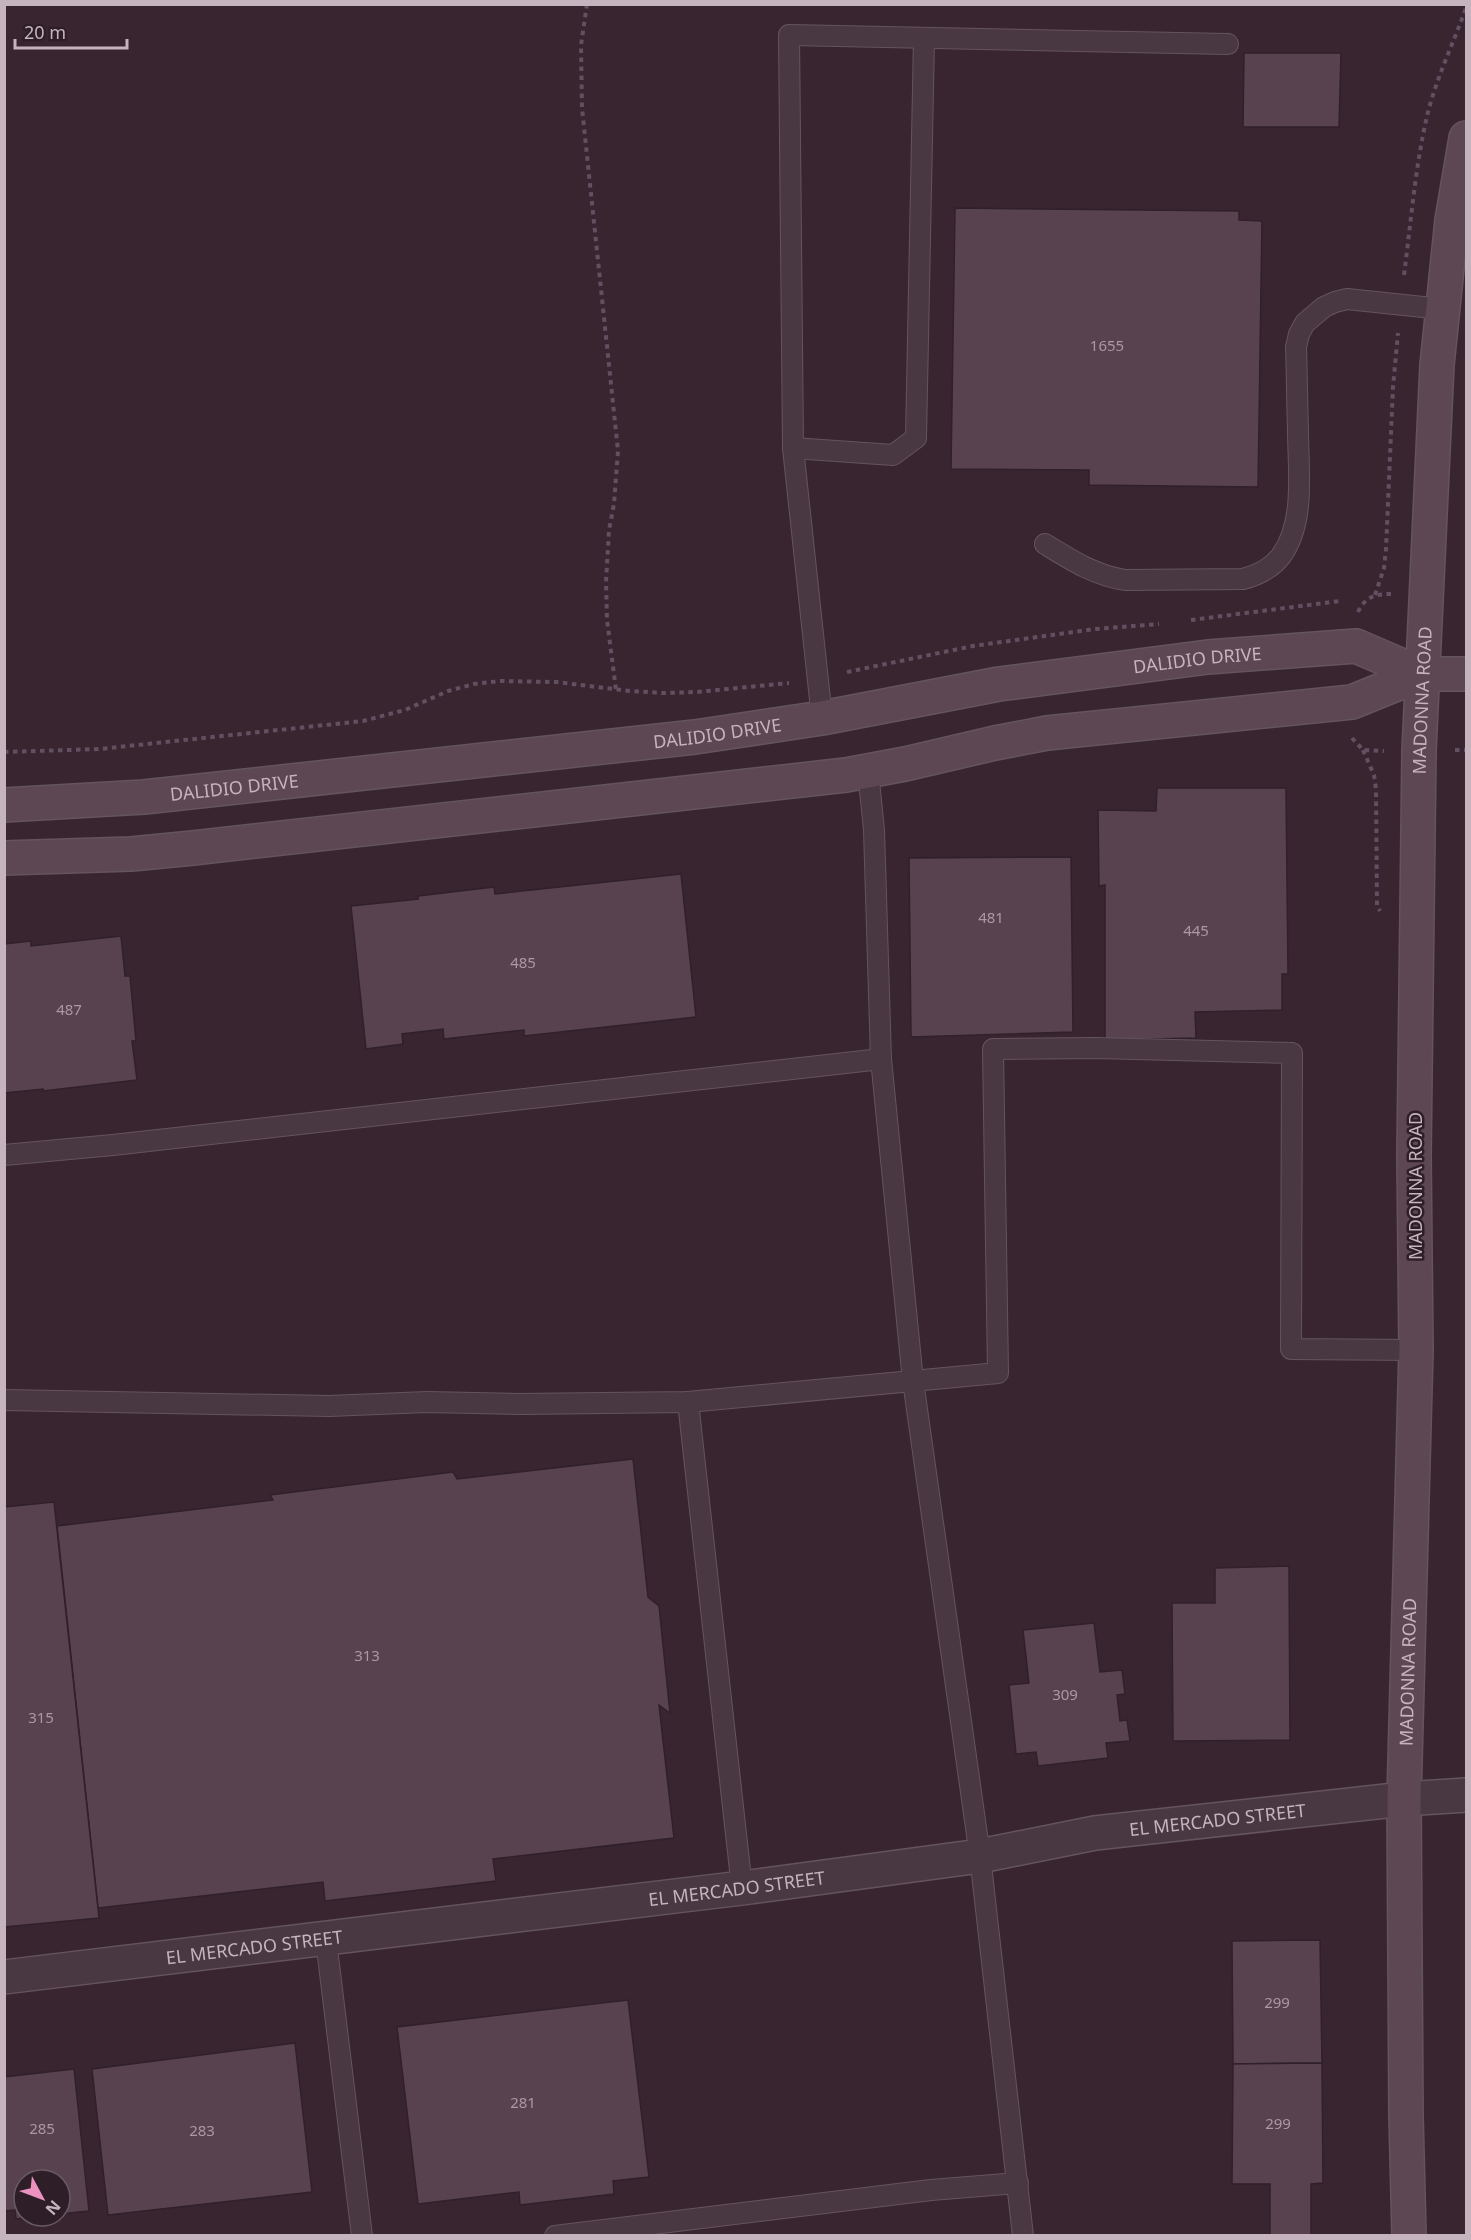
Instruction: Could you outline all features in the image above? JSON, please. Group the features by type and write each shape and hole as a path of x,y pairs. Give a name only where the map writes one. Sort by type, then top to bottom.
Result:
{"street":[{"name":"MADONNA ROAD","path":"1409,2235 1404,1799 1416,1350 1416,980 1421,674 1437,365 1452,220 1467,138"},
{"name":"DALIDIO DRIVE","path":"4,805 82,802 156,795 695,737 822,718 999,684 1208,657 1356,646 1421,674"},
{"name":"DALIDIO DRIVE","path":"4,858 131,854 787,783 868,771 1047,733 1206,715 1352,702 1421,674 1467,674"},
{"name":"EL MERCADO STREET","path":"4,1977 326,1940 742,1888 980,1856 1095,1833 1404,1799 1467,1795"}],"lane":[{"path":"822,718 794,448 789,35 1228,44"},
{"path":"794,448 893,455 916,438 924,39"},
{"path":"1045,544 1090,571 1109,578 1125,580 1243,579 1258,575 1272,567 1282,555 1289,541 1296,513 1299,487 1296,346 1305,323 1324,307 1347,299 1442,309"},
{"path":"868,771 874,830 881,1059 913,1381 980,1856 1023,2235"},
{"path":"4,1400 329,1406 427,1402 520,1404 688,1402 998,1373 993,1049 1108,1048 1292,1053 1291,1349 1416,1350"},
{"path":"4,1155 113,1145 881,1059"},
{"path":"688,1402 742,1888"},
{"path":"326,1940 362,2235"},
{"path":"555,2235 931,2190 1018,2183"}],"path":[{"path":"587,4 581,45 582,108 618,451 606,582 607,620 616,690"},
{"path":"1358,620 1358,613 1367,599 1375,595 1398,594"},
{"path":"1182,622 1202,617 1340,600"},
{"path":"4,752 100,749 363,721 405,710 448,691 483,683 538,681 663,693 761,687 818,678 973,646 1095,629 1160,624"},
{"path":"1350,730 1352,738 1363,750 1374,775 1377,906"},
{"path":"1363,750 1385,752"}],"building":[{"path":"1244,53 1341,53 1339,127 1243,127"},
{"path":"955,208 1239,211 1239,220 1262,221 1258,487 1089,485 1089,470 951,469"},
{"path":"1157,788 1286,788 1288,974 1282,974 1282,1010 1195,1012 1196,1038 1105,1040 1105,885 1099,886 1098,810 1156,811"},
{"path":"1071,857 1073,1032 911,1037 909,858"},
{"path":"681,874 696,1017 524,1036 524,1030 444,1039 443,1029 402,1034 403,1044 366,1049 351,906 418,899 418,896 494,887 495,894"},
{"path":"121,936 125,976 130,976 136,1041 132,1041 137,1080 43,1091 43,1089 4,1093 4,944 31,941 31,946"},
{"path":"633,1459 648,1597 659,1606 670,1713 659,1705 674,1838 493,1859 496,1881 325,1901 323,1882 98,1908 57,1526 273,1500 270,1495 453,1472 457,1479"},
{"path":"54,1502 99,1918 4,1927 4,1507"},
{"path":"1289,1566 1290,1740 1173,1741 1172,1603 1215,1603 1215,1568"},
{"path":"1094,1623 1100,1672 1122,1670 1125,1694 1117,1695 1120,1721 1127,1720 1130,1741 1106,1743 1108,1758 1038,1766 1036,1752 1016,1754 1009,1685 1029,1683 1023,1630"},
{"path":"1320,1940 1322,2063 1233,2064 1232,1941"},
{"path":"628,2000 649,2177 613,2181 614,2194 520,2205 519,2192 418,2204 397,2027"},
{"path":"295,2043 312,2192 108,2215 92,2069"},
{"path":"1322,2063 1323,2183 1311,2184 1311,2236 1270,2236 1270,2184 1232,2184 1233,2064"},
{"path":"74,2069 89,2211 72,2213 72,2168 12,2168 12,2210 4,2211 4,2077"}]}
